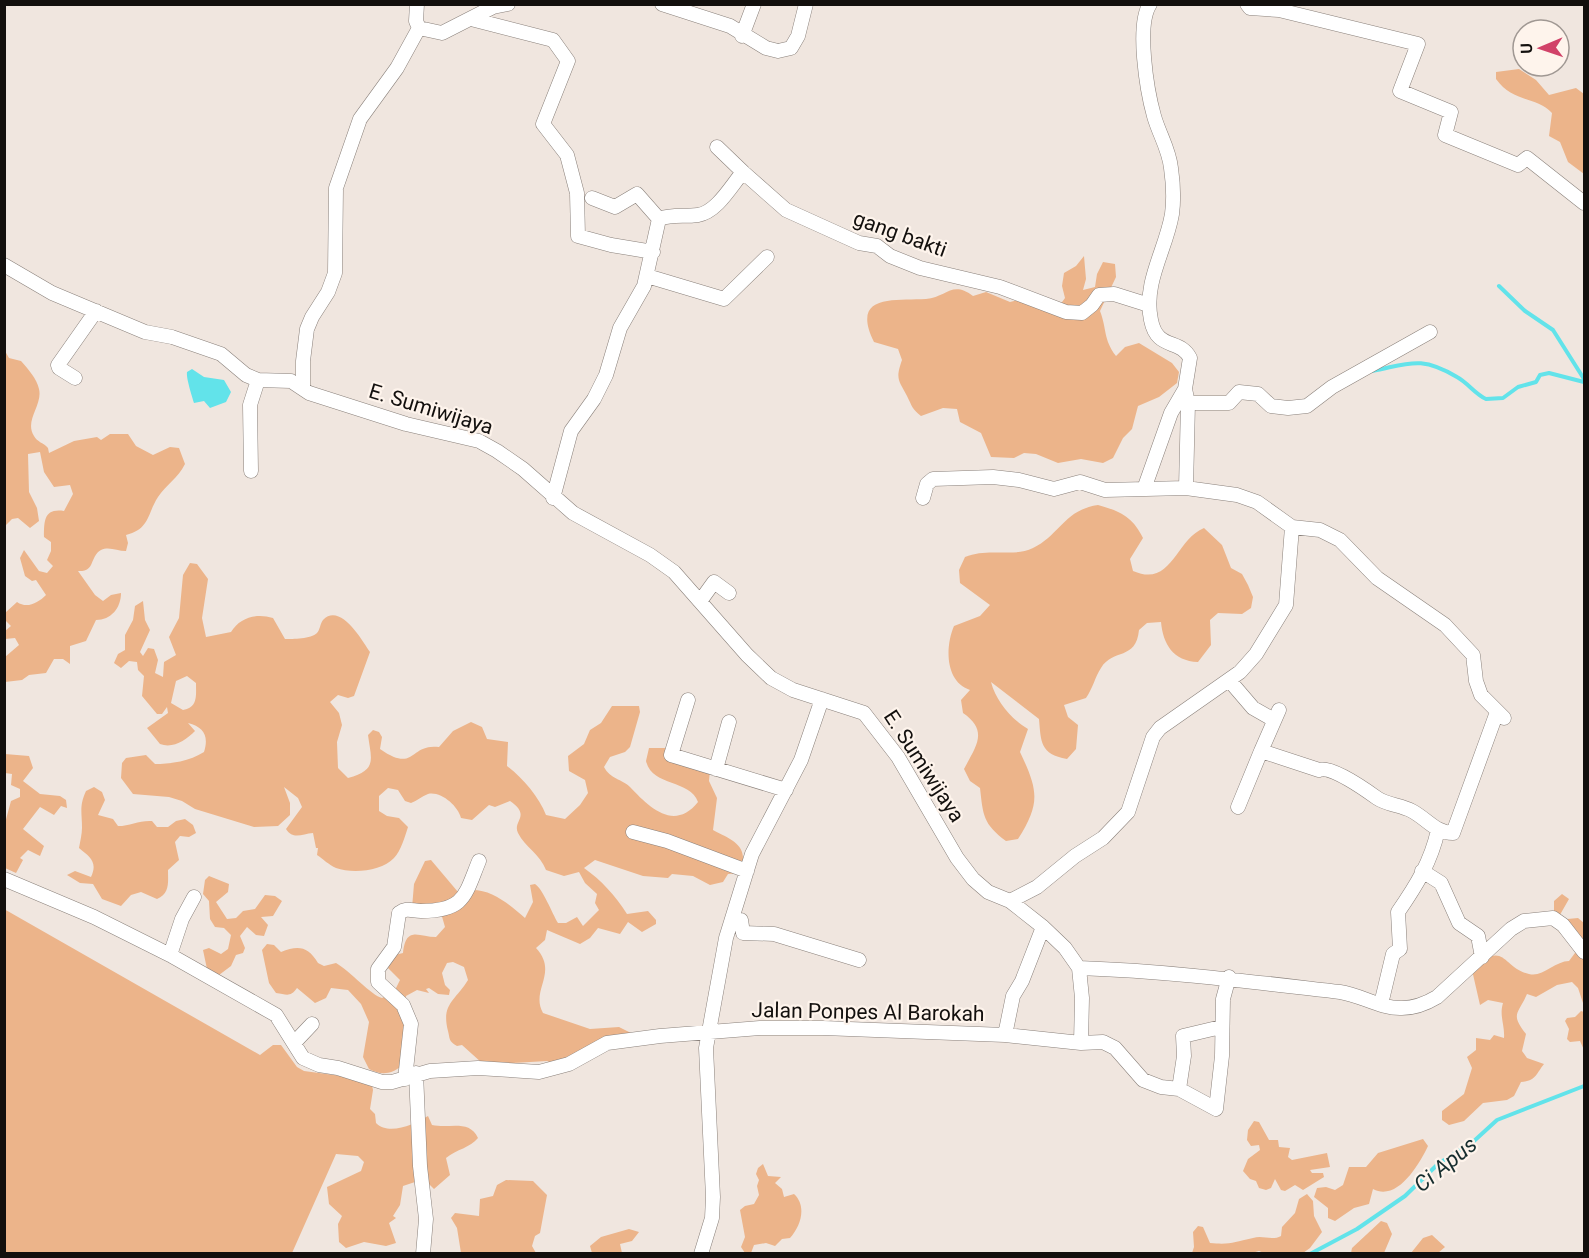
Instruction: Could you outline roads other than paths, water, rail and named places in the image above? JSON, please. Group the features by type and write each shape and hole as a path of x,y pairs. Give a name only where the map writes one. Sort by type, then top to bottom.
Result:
{"street":[{"path":"417,4 416,21 419,28"},
{"path":"419,28 442,33 493,7 508,4"},
{"path":"662,4 694,10 730,26 742,36 778,51 791,48 798,36 806,4"},
{"path":"742,36 754,4"},
{"path":"1144,489 1171,413 1185,389 1190,358 1184,349 1162,342 1154,332 1149,305 1154,273 1170,221 1172,200 1168,152 1153,113 1149,88 1143,26 1145,12 1150,4"},
{"path":"1247,4 1250,8 1279,10 1418,44 1400,91 1451,112 1446,135 1518,165 1527,158 1584,203"},
{"path":"471,19 553,40 557,45 568,61 543,124 567,155 577,193 578,236 610,245 653,252"},
{"path":"303,386 303,354 308,329 312,316 328,292 334,273 334,198 339,178 360,119 397,68 419,28"},
{"path":"659,219 668,216 699,215 708,211 743,172 717,147"},
{"name":"gang bakti","path":"743,172 786,210 920,268 1000,287 1066,312 1082,313 1099,295 1114,294 1149,305"},
{"path":"592,198 615,207 637,194 659,219"},
{"path":"553,498 571,431 594,399 606,375 620,328 640,294 647,276 659,219"},
{"path":"647,276 724,299 733,293 767,257"},
{"path":"4,265 52,293 145,332 172,337 221,354 246,375 258,380 249,405 251,471"},
{"path":"75,378 58,365 96,311"},
{"path":"1188,403 1229,403 1239,392 1258,394 1271,406 1288,408 1307,406 1332,387 1430,332"},
{"name":"E. Sumiwijaya","path":"258,380 291,381 303,386 309,393 375,414 478,441 523,469 553,498 573,513 650,555 674,572 747,655 771,678 794,690 864,714 898,757 957,858 988,892 1010,901 1043,927 1065,948 1080,968"},
{"path":"1185,389 1188,403 1186,488"},
{"path":"923,498 931,480 1010,478 1054,489 1080,482 1105,490 1186,488 1237,495 1257,502 1292,527 1320,530 1340,540 1377,578 1445,625 1473,655 1476,681 1481,694 1501,715 1453,832 1438,830 1417,813 1377,798 1368,789 1329,770 1319,770 1261,751"},
{"path":"1010,901 1037,886 1115,826 1128,812 1149,747 1160,728 1229,680 1253,659 1286,604 1292,527"},
{"path":"701,600 714,582 729,593"},
{"path":"1229,680 1253,708 1277,715 1238,807"},
{"path":"701,1254 708,1234 712,1208 706,1048 716,992 732,920 747,871 759,840 801,760 822,699"},
{"path":"688,700 671,755 786,790"},
{"path":"716,769 729,722"},
{"path":"1381,1004 1393,954 1400,949 1398,912 1412,895 1433,851 1438,830"},
{"path":"633,832 667,841 747,871"},
{"path":"423,1254 426,1210 411,1076 411,1024 403,1005 378,982 378,969 394,947 399,913 407,909 427,911 456,905 467,894 479,861"},
{"path":"1422,871 1441,883 1459,923 1478,936 1482,957"},
{"name":"Jalan Ponpes Al Barokah","path":"4,879 94,918 170,955 276,1015 303,1058 319,1065 338,1068 382,1082 478,1068 539,1072 569,1064 607,1043 660,1036 710,1034 760,1028 823,1028 1005,1035 1111,1044 1143,1080 1161,1087 1179,1089 1216,1109 1222,1056 1221,1027"},
{"path":"170,955 182,919 194,897"},
{"path":"1081,1043 1080,968 1229,977 1354,994 1381,1004 1404,1008 1427,1003 1524,921 1548,918 1563,925 1584,952"},
{"path":"732,920 741,920 743,933 774,934 859,960"},
{"path":"1005,1035 1013,996 1022,981 1043,927"},
{"path":"1179,1089 1184,1056 1183,1036 1221,1027 1223,999 1229,977"},
{"path":"294,1043 312,1024"}],"water":[{"path":"192,369 204,377 224,380 231,392 226,402 210,408 204,401 194,403 187,375 187,372"}],"waterway":[{"path":"1499,286 1525,311 1553,330 1584,379"},
{"path":"1372,371 1414,363 1433,366 1461,379 1486,399 1503,398 1518,387 1536,382 1540,375 1549,373 1584,382"},
{"name":"Ci Apus","path":"1310,1254 1357,1229 1405,1196 1438,1164 1474,1141 1497,1120 1584,1086"}]}
